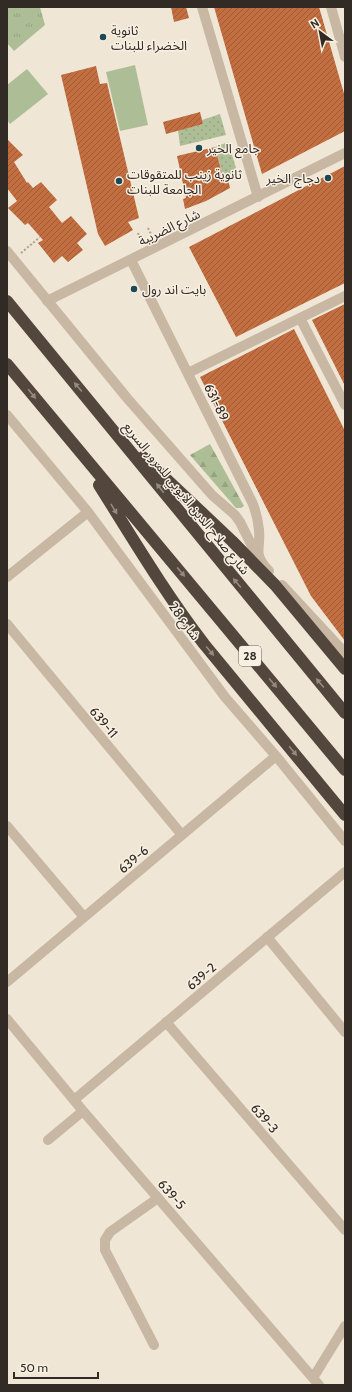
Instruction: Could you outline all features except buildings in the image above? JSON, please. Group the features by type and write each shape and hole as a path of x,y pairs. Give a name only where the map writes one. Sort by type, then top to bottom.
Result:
{"highway":[{"name":"شارع صلاح الدين الايوبي للمرور السريع","path":"7,302 345,713"},
{"name":"28","path":"7,364 345,770"},
{"path":"111,427 232,541 275,585 345,669"},
{"path":"79,452 144,559 182,616 345,815"}],"street":[{"path":"202,7 258,197"},
{"path":"335,8 345,57"},
{"name":"شارع الضريبة","path":"47,301 345,153"},
{"path":"7,251 127,398 198,480 240,522 260,562 275,585"},
{"name":"631-89","path":"131,260 252,502 259,529 258,548 260,562"},
{"path":"188,373 345,296"},
{"path":"300,318 345,405"},
{"name":"شارع 28","path":"7,415 88,512 201,666 235,709 276,756 345,841"},
{"path":"7,577 88,512"},
{"path":"260,562 345,653"},
{"name":"639-11","path":"7,624 182,835"},
{"name":"639-6","path":"7,982 276,756"},
{"path":"7,826 84,917"},
{"name":"639-2","path":"74,1100 345,872"},
{"path":"268,937 345,1032"},
{"name":"639-5","path":"7,1019 83,1111 316,1382"},
{"name":"639-3","path":"166,1022 345,1230"},
{"path":"48,1140 83,1111"},
{"path":"154,1345 105,1250 105,1240 110,1232 158,1198"},
{"path":"316,1382 345,1326"}],"path":[{"path":"148,228 151,234"},
{"path":"138,233 140,240"},
{"path":"14,259 40,237"}],"green space":[{"path":"7,7 40,7 45,25 14,51 7,43"},
{"path":"135,65 148,125 120,131 106,72"},
{"path":"27,69 48,94 10,124 7,120 7,85"},
{"path":"220,114 226,135 180,146 178,130 203,124 202,120"},
{"path":"228,142 237,171 232,177 224,180 215,147"},
{"path":"210,444 244,506 241,508 236,508 190,455"}],"place":[{"name":"ثانوية الخضراء للبنات","path":"103,37"},
{"name":"جامع الخير","path":"199,148"},
{"name":"دجاج الخير","path":"328,178"},
{"name":"ثانوية زينب للمتقوقات الجامعة للبنات","path":"119,181"},
{"name":"بايت اند رول","path":"134,289"}]}
